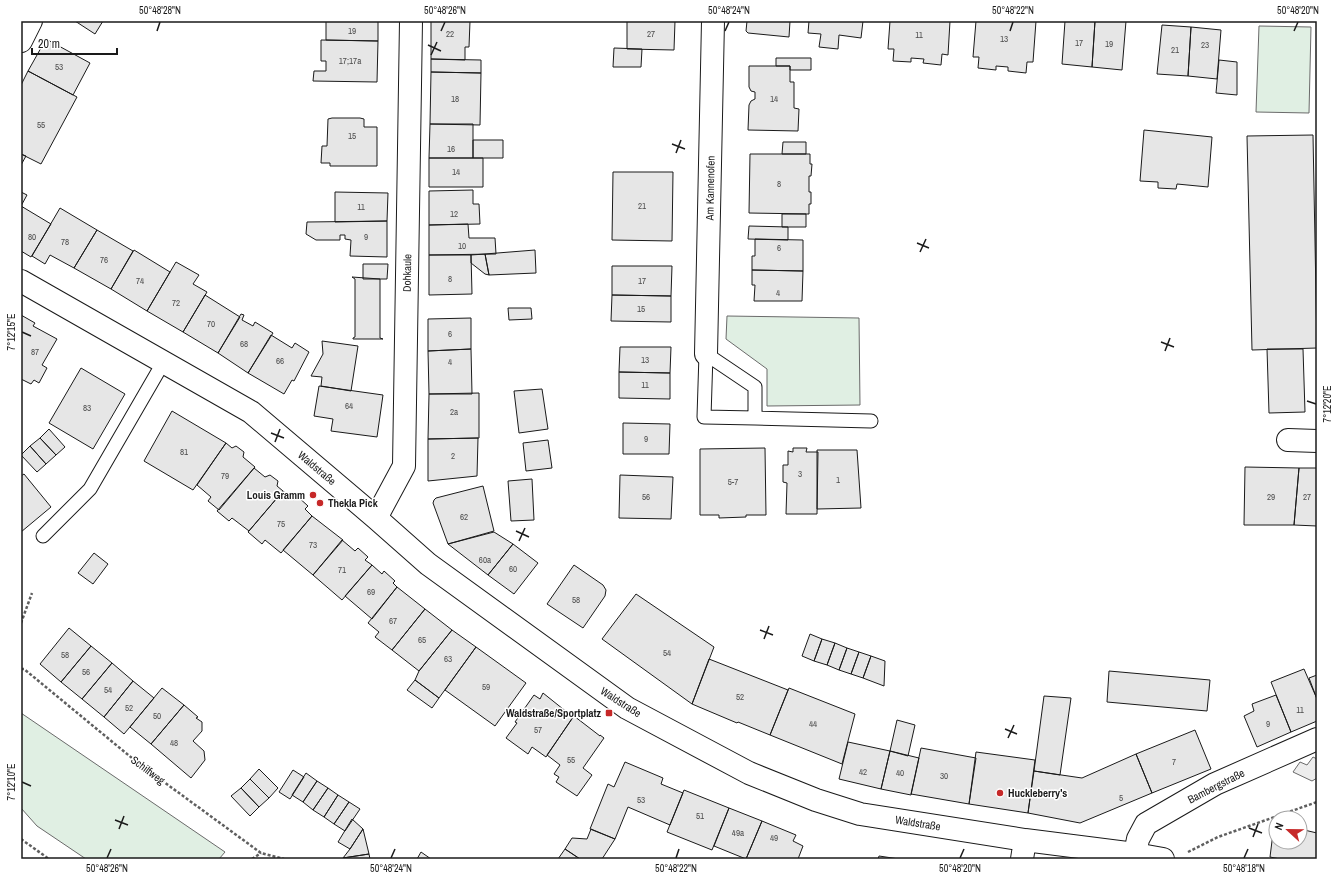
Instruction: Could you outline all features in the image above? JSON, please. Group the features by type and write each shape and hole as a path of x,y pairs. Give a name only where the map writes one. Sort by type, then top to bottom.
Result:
{"street":[{"path":"21,40 31,21"},
{"name":"Dohkaule","path":"376,518 404,466 411,21"},
{"name":"Am Kannenofen","path":"706,354 713,21"},
{"name":"Waldstraße","path":"21,281 251,412 428,564 627,708 749,773 816,800 860,814 1024,849 1135,854 1164,859"},
{"path":"1288,440 1317,441"},
{"name":"Bambergstraße","path":"1135,854 1138,838 1146,824 1215,784 1317,739"}],"lane":[{"name":"Am Kannenofen","path":"706,354 704,417 871,421"},
{"path":"706,354 755,387 756,418"},
{"path":"43,536 90,489 163,363"}],"path":[{"path":"21,623 32,593"},
{"name":"Schilfweg","path":"21,669 24,669 138,763 261,853 284,859"},
{"path":"1187,853 1218,837 1317,802"},
{"path":"21,839 49,859"},
{"path":"252,859 261,853"}],"green space":[{"path":"1259,26 1311,27 1309,113 1256,112"},
{"path":"727,316 859,318 860,405 767,406 767,369 726,339"},
{"path":"21,713 225,852 219,859 86,859 37,826 21,808"}],"shaded area":[{"path":"1313,757 1317,759 1317,778 1312,781 1293,772 1300,762 1307,765"}],"building":[{"path":"75,21 103,21 95,34"},
{"path":"326,21 378,21 378,41 326,40"},
{"path":"431,21 470,21 469,47 465,47 465,60 431,59"},
{"path":"627,21 675,21 674,50 627,49"},
{"path":"747,21 790,21 789,37 748,33 746,31"},
{"path":"809,21 863,21 861,38 839,35 838,49 819,47 821,34 808,33"},
{"path":"890,21 950,21 948,55 942,54 941,65 923,63 924,59 911,58 911,62 893,61 894,49 888,49"},
{"path":"976,21 1036,21 1033,62 1027,62 1026,73 1008,71 1008,67 996,66 996,70 978,68 979,57 973,57"},
{"path":"1065,21 1095,21 1092,67 1062,64"},
{"path":"1095,21 1126,21 1122,70 1092,67"},
{"path":"1162,25 1191,27 1188,76 1157,74"},
{"path":"1191,27 1221,30 1217,79 1188,76"},
{"path":"46,39 90,63 73,95 28,71"},
{"path":"321,40 378,41 377,82 313,81 314,71 326,71 326,61 321,61"},
{"path":"614,48 642,49 641,67 613,67"},
{"path":"776,58 811,58 811,70 790,70 790,66 776,66"},
{"path":"431,59 481,60 481,73 431,72"},
{"path":"1219,60 1237,62 1237,95 1216,93"},
{"path":"749,66 790,66 790,82 794,82 794,108 799,109 798,131 748,130 749,105 751,101 755,99 755,92 751,91 749,87"},
{"path":"28,71 77,97 41,164 21,154 21,85"},
{"path":"431,72 481,73 480,125 430,124"},
{"path":"360,118 364,119 364,127 377,127 377,166 330,166 330,163 321,163 322,146 327,146 328,119"},
{"path":"430,124 473,124 473,158 429,158"},
{"path":"1144,130 1212,137 1208,187 1177,184 1176,189 1158,188 1158,182 1140,181"},
{"path":"1313,135 1317,348 1252,350 1247,136"},
{"path":"473,140 503,140 503,158 473,158"},
{"path":"783,142 806,142 806,154 782,154"},
{"path":"21,154 26,156 21,165"},
{"path":"750,154 810,154 810,164 812,164 811,176 809,176 811,204 809,204 809,214 749,213"},
{"path":"429,158 483,158 483,187 429,187"},
{"path":"613,172 673,172 672,241 612,240"},
{"path":"473,190 473,204 479,204 480,224 429,225 429,191"},
{"path":"21,192 27,195 21,206"},
{"path":"335,192 388,193 387,221 335,222"},
{"path":"21,206 51,224 31,257 21,251"},
{"path":"60,208 97,230 74,268 50,255 45,264 32,256"},
{"path":"782,214 806,214 806,227 782,227"},
{"path":"387,221 387,257 350,256 351,240 345,239 345,235 340,235 340,240 316,240 306,234 307,222"},
{"path":"468,224 469,238 495,238 496,254 429,255 429,225"},
{"path":"749,226 788,227 788,240 748,239"},
{"path":"97,230 133,251 111,289 74,268"},
{"path":"755,239 803,240 803,271 752,270 752,256 755,256"},
{"path":"134,250 170,272 147,311 111,289"},
{"path":"535,250 536,273 489,275 485,254"},
{"path":"485,254 489,275 485,274 471,263 471,255"},
{"path":"429,255 471,255 472,294 429,295"},
{"path":"176,262 199,275 193,284 207,292 183,332 147,311"},
{"path":"363,264 388,264 387,279 363,279"},
{"path":"612,266 672,266 671,296 612,295"},
{"path":"752,270 803,271 802,301 754,301 755,285 752,285"},
{"path":"352,277 380,279 380,338 383,339 353,339 355,337 355,279"},
{"path":"205,295 240,317 218,353 183,332"},
{"path":"612,295 671,296 671,322 611,321"},
{"path":"508,308 531,308 532,319 509,320"},
{"path":"241,314 244,315 242,320 253,326 255,322 273,333 248,373 218,353"},
{"path":"21,315 35,323 33,326 57,339 42,365 47,368 39,383 34,380 31,384 21,379"},
{"path":"471,318 471,349 428,351 428,319"},
{"path":"271,335 292,348 295,343 309,352 294,381 292,380 284,394 248,373"},
{"path":"322,341 358,346 351,391 321,386 322,377 311,376 323,354"},
{"path":"620,347 671,347 670,373 619,372"},
{"path":"471,349 472,394 429,394 428,351"},
{"path":"1267,349 1303,349 1305,412 1269,413"},
{"path":"81,368 125,394 93,449 49,423"},
{"path":"619,372 670,373 670,399 619,398"},
{"path":"319,386 383,395 377,437 331,431 333,419 314,416"},
{"path":"542,389 548,429 519,433 514,391"},
{"path":"479,393 479,438 428,439 429,394"},
{"path":"172,411 226,443 193,490 144,461"},
{"path":"623,423 670,424 669,454 623,454"},
{"path":"49,429 65,447 56,455 40,438"},
{"path":"40,438 56,455 46,464 30,446"},
{"path":"478,438 477,476 428,481 428,439"},
{"path":"548,440 552,468 526,471 523,443"},
{"path":"226,443 232,448 236,446 244,452 243,457 255,467 219,510 208,501 211,497 197,485"},
{"path":"30,446 46,464 37,472 21,455"},
{"path":"765,448 766,515 746,515 746,517 719,518 719,515 700,515 700,449"},
{"path":"793,448 807,448 806,452 818,452 817,514 786,514 787,483 783,482 783,465 788,465 788,451 793,452"},
{"path":"817,450 857,450 861,508 817,509"},
{"path":"1245,467 1299,468 1294,525 1244,525"},
{"path":"254,468 265,477 270,475 278,481 277,486 283,491 249,531 232,518 229,521 217,511"},
{"path":"1299,468 1317,468 1317,526 1294,525"},
{"path":"24,474 51,507 21,532 21,476"},
{"path":"620,475 673,477 671,519 619,518"},
{"path":"532,479 534,520 511,521 508,481"},
{"path":"483,486 494,531 448,544 433,503 434,500 436,498"},
{"path":"283,491 294,500 297,496 308,506 305,509 312,516 281,553 265,540 262,544 248,532"},
{"path":"312,516 343,540 313,575 283,550"},
{"path":"494,532 513,544 488,575 448,544"},
{"path":"342,540 355,551 358,548 368,557 365,560 372,565 342,600 313,575"},
{"path":"513,544 538,563 514,594 488,575"},
{"path":"94,553 108,564 93,584 78,573"},
{"path":"372,565 382,574 384,571 395,581 393,583 397,587 372,619 345,596"},
{"path":"574,565 603,585 606,590 605,596 583,628 547,604"},
{"path":"397,587 425,609 392,650 375,637 379,632 368,623"},
{"path":"636,594 714,647 692,704 602,639"},
{"path":"425,609 452,630 419,671 392,650"},
{"path":"69,628 91,646 61,682 40,664"},
{"path":"452,630 476,647 439,698 415,680 419,671"},
{"path":"810,634 822,639 814,661 802,656"},
{"path":"822,639 835,643 827,665 814,661"},
{"path":"835,643 847,648 839,670 827,665"},
{"path":"91,646 112,663 82,699 61,682"},
{"path":"476,647 526,683 495,726 445,690"},
{"path":"847,648 859,652 851,674 839,670"},
{"path":"859,652 871,656 863,678 851,674"},
{"path":"871,656 885,661 884,686 863,678"},
{"path":"709,659 788,690 770,735 692,704"},
{"path":"112,663 133,681 104,717 82,699"},
{"path":"1304,669 1317,699 1317,721 1291,732 1271,682"},
{"path":"1109,671 1210,680 1207,711 1107,702"},
{"path":"1317,675 1317,699 1309,678"},
{"path":"415,680 439,698 432,708 407,690"},
{"path":"133,681 154,698 124,734 104,717"},
{"path":"162,688 184,705 151,744 130,727"},
{"path":"789,688 855,714 842,764 770,735"},
{"path":"543,693 573,717 546,757 532,747 528,754 506,738 534,695 540,699"},
{"path":"1276,695 1291,732 1257,747 1244,716 1254,711 1252,704"},
{"path":"1044,696 1071,698 1060,775 1034,771"},
{"path":"184,705 198,717 196,718 202,722 202,731 193,741 204,751 205,760 191,778 151,744"},
{"path":"574,716 604,738 583,768 592,775 577,796 556,782 559,777 554,774 560,765 547,755"},
{"path":"897,720 915,725 908,756 890,751"},
{"path":"1195,730 1211,769 1152,793 1136,754"},
{"path":"848,742 890,751 881,789 839,779"},
{"path":"921,748 976,758 969,804 911,794"},
{"path":"890,751 919,758 911,795 881,789"},
{"path":"976,752 1035,760 1028,813 969,804"},
{"path":"1136,754 1152,793 1080,823 1028,813 1034,771 1082,778"},
{"path":"625,762 663,778 661,784 683,793 670,825 628,807 615,839 590,829 608,784 614,787"},
{"path":"259,769 278,788 269,798 250,779"},
{"path":"293,770 304,777 290,799 279,792"},
{"path":"306,773 317,781 303,802 292,795"},
{"path":"250,779 269,798 259,807 241,788"},
{"path":"317,781 328,788 313,810 303,802"},
{"path":"241,788 259,807 250,816 231,796"},
{"path":"328,788 338,795 324,817 313,810"},
{"path":"684,790 729,808 712,850 667,832"},
{"path":"338,795 349,802 334,824 324,817"},
{"path":"349,802 360,809 345,831 334,824"},
{"path":"729,808 762,821 746,859 714,846"},
{"path":"352,819 363,829 350,849 338,842"},
{"path":"762,821 796,835 793,841 803,846 798,859 746,859"},
{"path":"363,829 369,854 343,858 350,849"},
{"path":"591,829 615,839 602,859 580,859 565,849 572,838 587,839"},
{"path":"1308,831 1317,833 1317,859 1280,859 1270,857 1271,850 1308,850"},
{"path":"565,849 580,859 558,859"},
{"path":"421,852 431,859 417,859"},
{"path":"369,854 370,859 343,858"},
{"path":"879,856 899,859 878,859"}],"place":[{"name":"Louis Gramm","path":"313,495"},
{"name":"Thekla Pick","path":"320,503"},
{"name":"Waldstraße/Sportplatz","path":"609,713"},
{"name":"Huckleberry's","path":"1000,793"}]}
